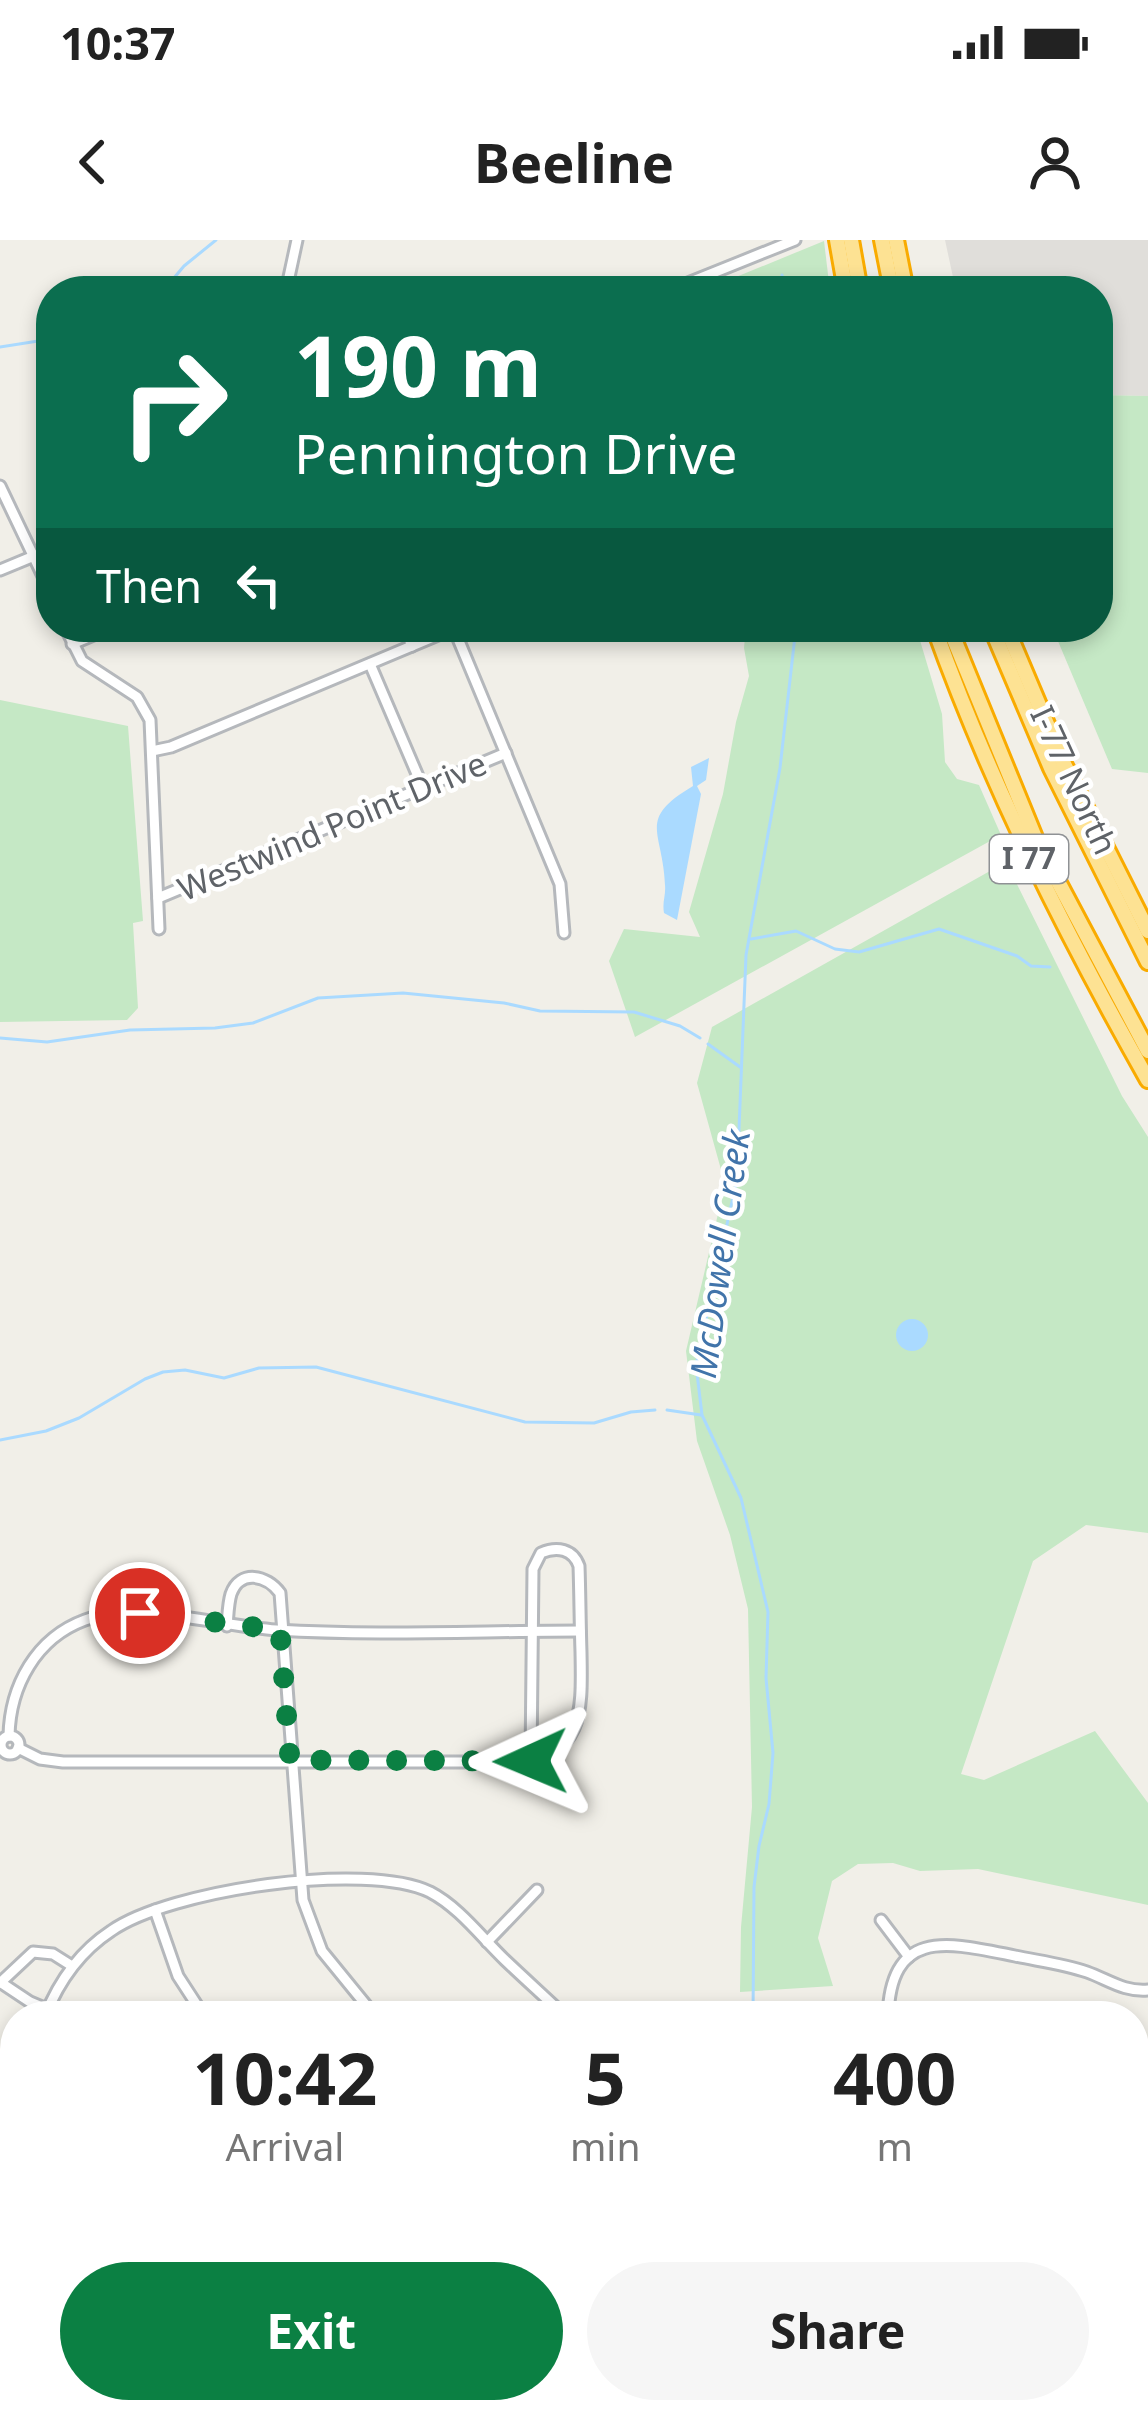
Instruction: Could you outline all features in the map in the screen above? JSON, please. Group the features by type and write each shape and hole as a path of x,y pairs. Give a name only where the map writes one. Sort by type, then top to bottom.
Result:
{"highway":[{"path":"837,240 843,276"},
{"path":"851,240 857,276"},
{"path":"882,240 889,276"},
{"path":"896,240 903,276"},
{"name":"I 77","path":"940,642 1023,846 1148,1080"},
{"name":"I 77","path":"955,642 1036,840 1148,1051"},
{"name":"I 77","path":"997,642 1060,789 1148,962"},
{"name":"I-77 North","path":"1012,642 1064,762 1148,931"}],"street":[{"path":"289,276 297,240"},
{"path":"705,276 795,240"},
{"path":"0,486 35,556 0,570"},
{"path":"77,642 72,644 88,667 142,704 150,720 159,929"},
{"path":"410,642 412,646"},
{"path":"152,751 422,642"},
{"path":"462,642 563,892 564,933"},
{"path":"370,664 422,788"},
{"name":"Westwind Point Drive","path":"158,898 506,753"},
{"path":"18,1748 40,1759 63,1762 531,1761 556,1752 578,1719 580,1631 579,1567 572,1554 556,1549 541,1553 533,1569 531,1761"},
{"path":"227,1626 230,1597 235,1586 247,1578 260,1576 280,1593 300,1882 318,1943 363,2001"},
{"path":"10,1736 12,1705 39,1651 80,1621 123,1612 280,1630 580,1631"},
{"path":"10,1736 17,1739 18,1748"},
{"path":"10,1736 2,1741 1,1750 10,1754 18,1748"},
{"path":"53,2001 72,1966 111,1930 155,1910 222,1892 300,1882 383,1881 412,1886 442,1900 549,2001"},
{"path":"487,1942 537,1890"},
{"path":"155,1910 178,1976 194,2001"},
{"path":"881,1921 909,1957"},
{"path":"890,2001 892,1980 909,1957 945,1942 1078,1969 1130,1990 1148,1990"},
{"path":"28,2001 0,1983 33,1952 53,1954 72,1966"}],"shaded area":[{"path":"945,240 1148,240 1148,396 1113,395 1113,276 953,276"}],"green space":[{"path":"824,241 828,276 739,276"},
{"path":"1113,395 1148,396 1148,773 1112,769 1058,642 1113,642"},
{"path":"745,642 920,642 942,714 945,762 957,779 979,785 1001,835 635,1037 609,961 624,929 700,937 689,912 723,794 749,676"},
{"path":"0,700 128,726 143,921 133,923 138,1008 127,1020 0,1022"},
{"path":"1006,862 1122,1096 1148,1137 1148,1533 1086,1525 1033,1561 961,1774 984,1780 1095,1731 1148,1803 1148,1905 978,1869 920,1871 893,1863 858,1864 832,1881 818,1938 833,1986 740,1992 752,1807 748,1609 730,1535 697,1441 686,1351 725,1184 697,1083 712,1027"}],"water":[{"path":"709,758 706,780 697,786 701,794 677,920 664,913 657,828 664,808 693,786 691,767"},
{"path":"912,1319 923,1324 928,1335 923,1346 912,1351 901,1346 896,1335 901,1324"}],"waterway":[{"path":"176,276 216,240"},
{"path":"0,347 36,341"},
{"name":"McDowell Creek","path":"753,2001 754,1887 773,1753 766,1678 768,1612 741,1498 702,1415 696,1365 737,1179 746,955 780,768 794,642"},
{"path":"751,939 796,931 835,949 859,952 939,929 1017,956 1031,966 1050,967"},
{"path":"0,1038 47,1042 130,1030 215,1028 253,1023 318,998 403,993 540,1011 634,1012 680,1026 700,1038"},
{"path":"708,1044 740,1067"},
{"path":"0,1440 46,1431 79,1418 145,1379 185,1370 224,1378 259,1368 316,1367 525,1422 594,1423 655,1410"},
{"path":"667,1410 701,1415"}],"route":[{"path":"140,1613 280,1630 290,1760 531,1761"}]}
